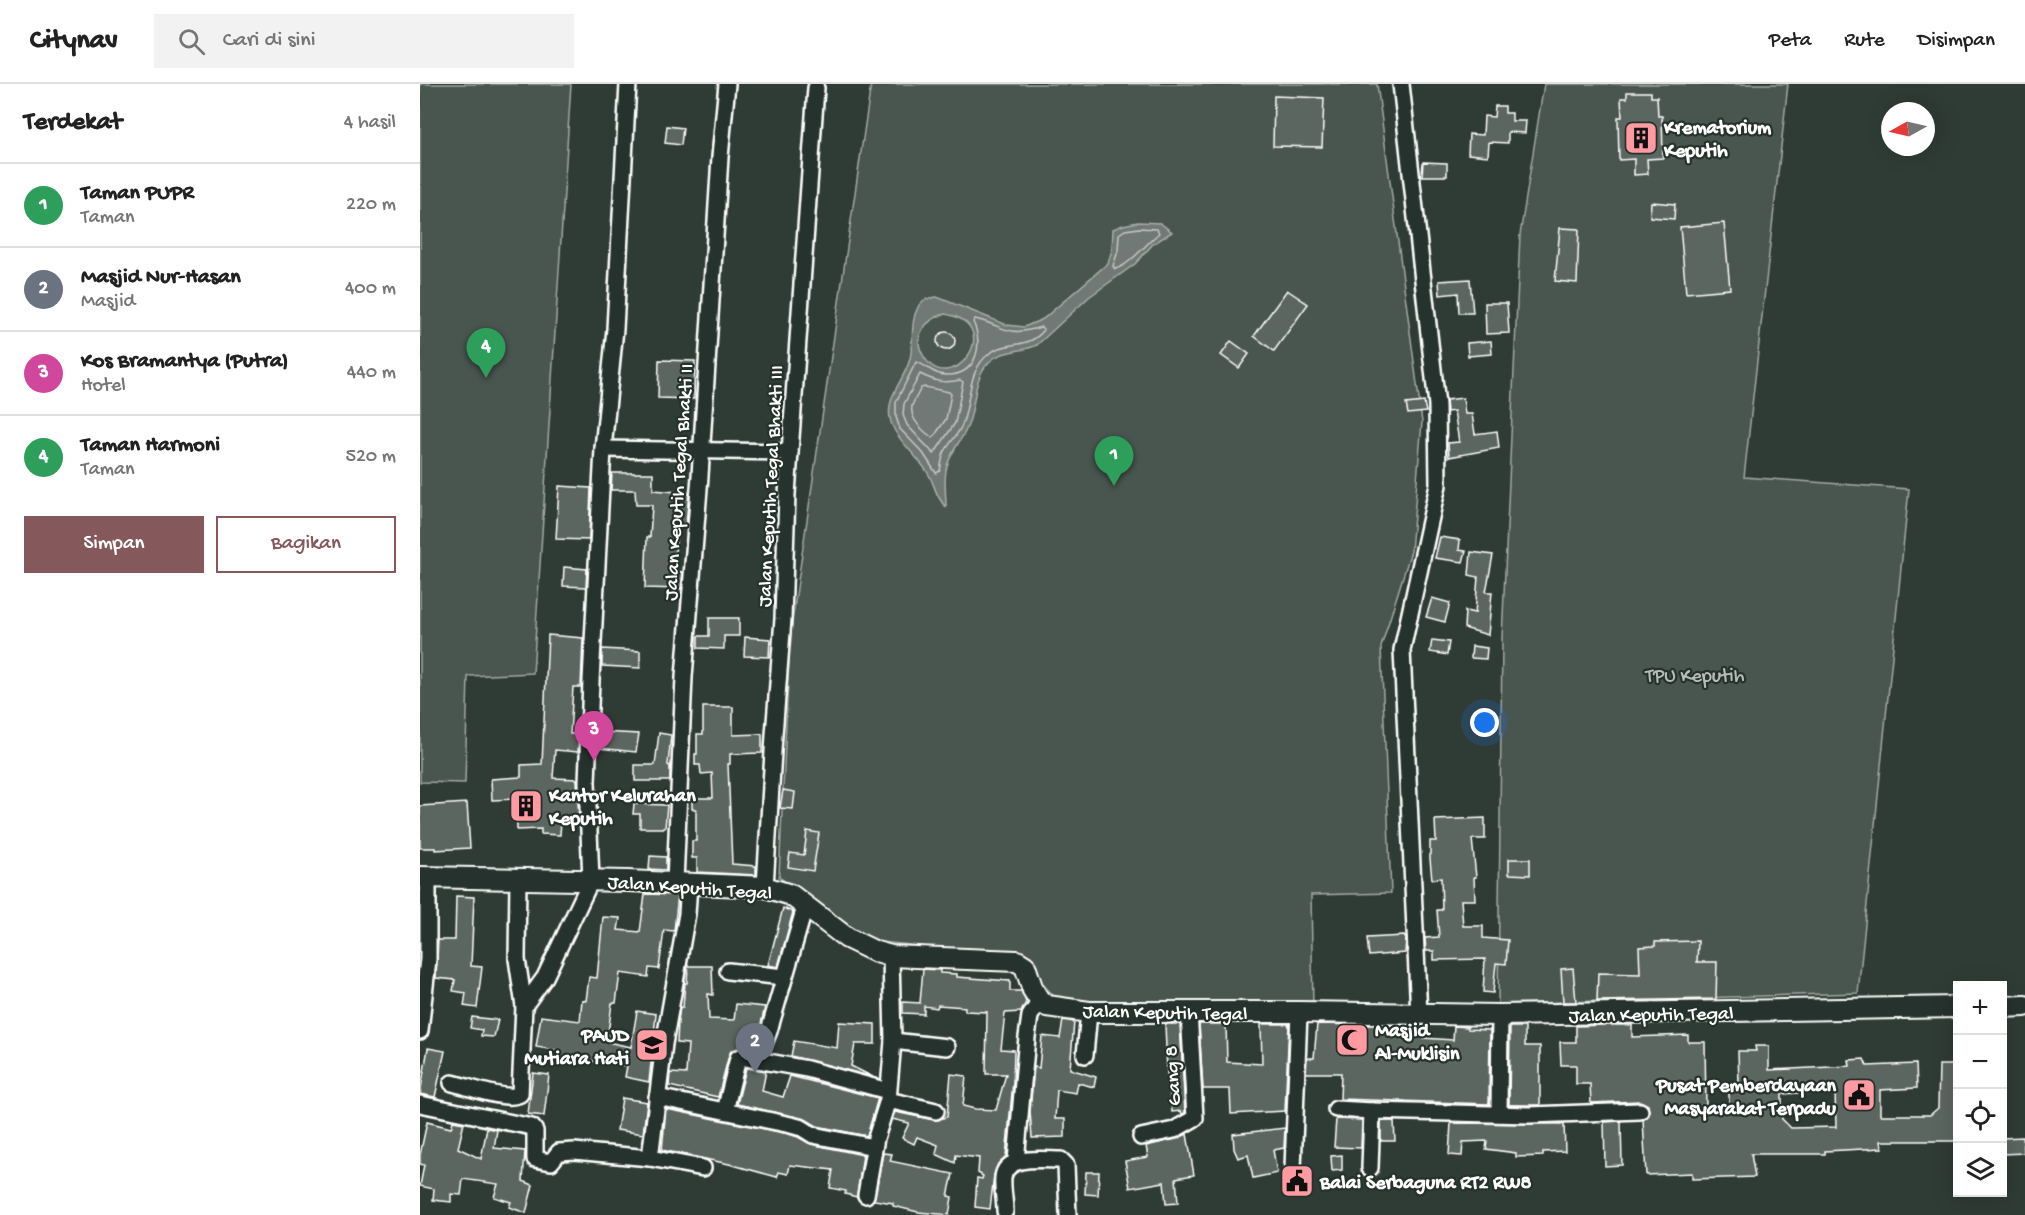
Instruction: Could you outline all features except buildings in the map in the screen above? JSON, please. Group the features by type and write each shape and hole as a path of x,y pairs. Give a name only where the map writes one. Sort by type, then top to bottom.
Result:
{"main road":[{"name":"Jalan Keputih Tegal","path":"424,877 591,880 765,887 791,895 847,938 876,952 891,956 1017,961 1024,966 1033,990 1040,1001 1047,1006 1089,1012 1299,1011 1500,1015 1953,1007"},
{"path":"2007,1006 2025,1006"}],"street":[{"path":"524,1006 545,977 591,880 587,782 603,449 615,329 628,84"},
{"name":"Jalan Keputih Tegal Bhakti II","path":"650,1158 664,1044 687,914 682,883 684,677 727,84"},
{"path":"1401,84 1439,444 1437,496 1402,650 1419,1015"},
{"name":"Jalan Keputih Tegal Bhakti III","path":"765,887 783,619 784,538 816,88"},
{"path":"603,449 790,452"},
{"path":"420,1031 428,959 424,877"},
{"path":"452,1083 505,1096 515,1097 520,1094 524,1006 517,959 518,879"},
{"path":"758,1059 769,1031 806,907"},
{"path":"866,1195 874,1147 888,1090 893,1041 891,956"},
{"path":"728,971 784,977"},
{"path":"1005,1212 1003,1178 1005,1172 1016,1161 1030,1016 1040,1001"},
{"name":"Gang 8","path":"1141,1137 1174,1130 1195,1118 1189,1011"},
{"path":"1293,1169 1299,1011"},
{"path":"1085,1056 1089,1012"},
{"path":"1499,1114 1500,1015"},
{"path":"893,1041 948,1047"},
{"path":"725,1111 738,1058 741,1057 837,1076 888,1090 936,1111"},
{"path":"657,1097 791,1125 802,1128 813,1135 874,1147"},
{"path":"420,1104 532,1127 535,1131 535,1159 551,1162 557,1153 567,1151 650,1158 702,1168"},
{"path":"1335,1109 1499,1114 1640,1112"},
{"path":"1370,1168 1372,1111"},
{"path":"1016,1161 1064,1161 1068,1215"}],"green space":[{"path":"420,84 571,84 533,673 468,676 465,783 420,782"},
{"path":"871,84 1377,84 1422,422 1411,551 1381,647 1391,893 1311,895 1313,1008 1059,1002 1018,956 871,941 779,877 790,636"},
{"name":"TPU Keputih","path":"1544,84 1788,84 1744,477 1909,489 1858,993 1498,1004 1502,639 1520,235"}],"water":[{"path":"1138,222 1160,223 1172,232 1153,244 1135,264 1089,297 1037,345 999,355 986,365 978,382 970,421 947,464 946,507 938,496 925,468 896,433 890,418 890,403 909,362 915,314 920,304 926,299 937,297 1007,325 1024,327 1043,319 1108,263 1112,250 1113,229","holes":["945,314 963,321 972,332 973,344 968,356 958,366 946,370 934,367 920,348 919,341 923,329 932,320"]}],"place":[{"name":"Krematorium Keputih","path":"1641,138"},
{"name":"Taman Harmoni","path":"486,378"},
{"name":"Taman PUPR","path":"1114,486"},
{"name":"Kos Bramantya (Putra)","path":"594,761"},
{"name":"Kantor Kelurahan Keputih","path":"526,806"},
{"name":"Masjid Al-Muklisin","path":"1352,1040"},
{"name":"PAUD Mutiara Hati","path":"652,1045"},
{"name":"Masjid Nur-Hasan","path":"755,1073"},
{"name":"Pusat Pemberdayaan Masyarakat Terpadu","path":"1859,1095"},
{"name":"Balai Serbaguna RT2 RW8","path":"1297,1181"}]}
